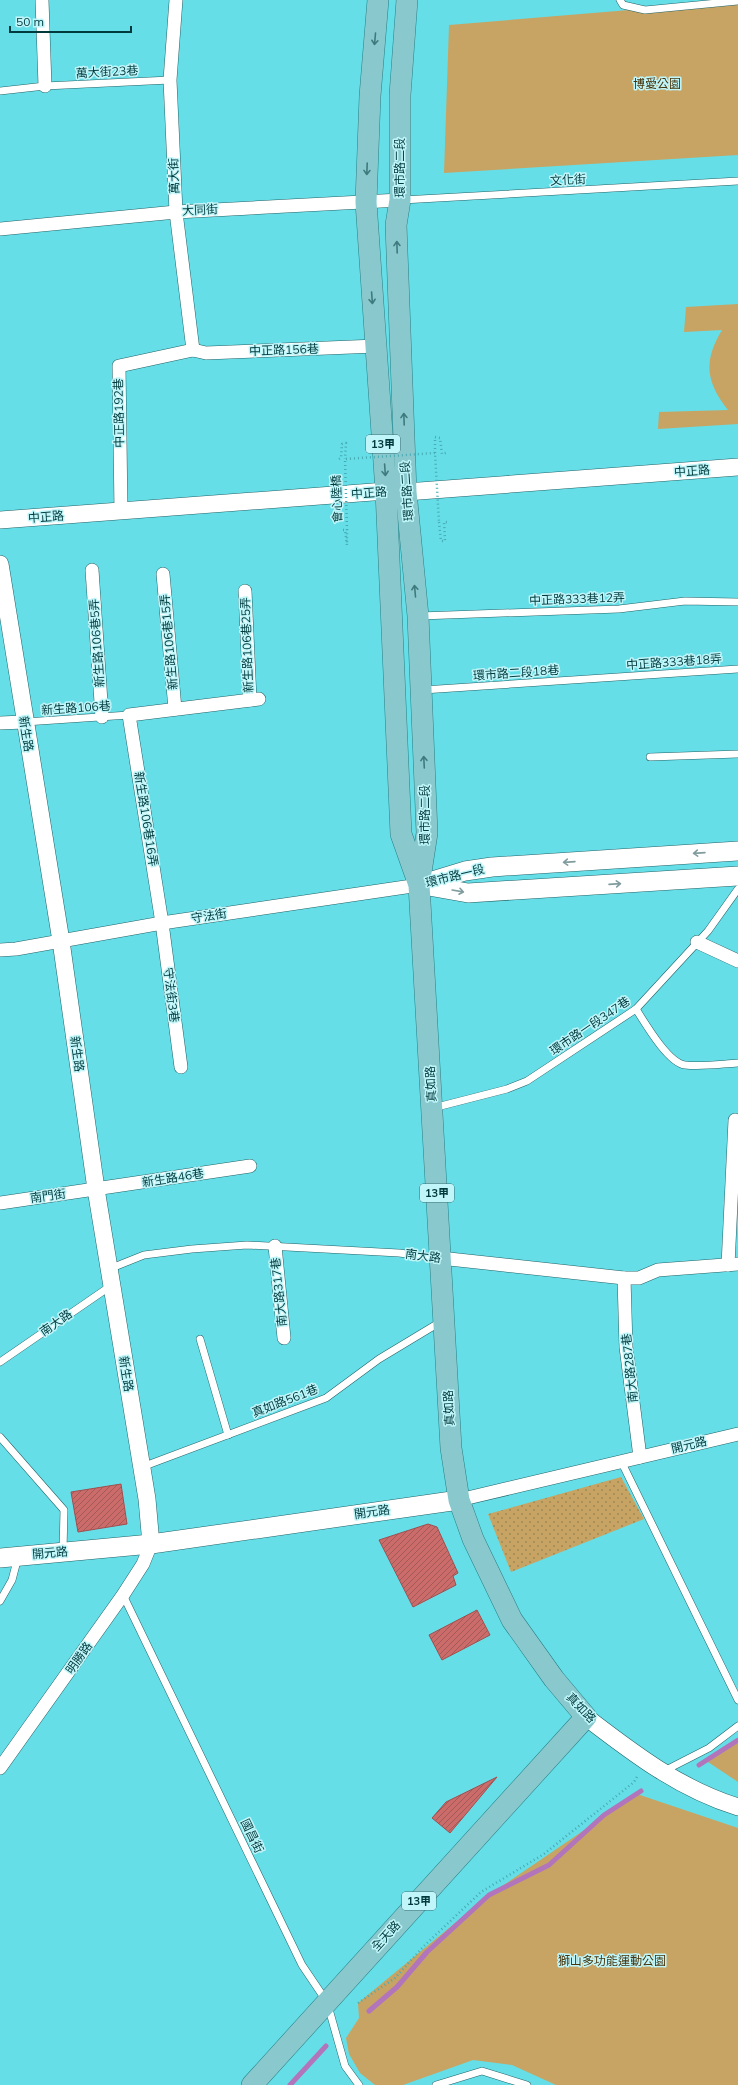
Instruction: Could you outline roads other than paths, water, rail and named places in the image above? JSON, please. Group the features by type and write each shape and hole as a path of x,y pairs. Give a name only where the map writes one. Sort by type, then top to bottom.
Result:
{"main road":[{"name":"環市路二段","path":"378,0 370,96 366,202 386,491 401,834 419,885"},
{"name":"環市路二段","path":"407,0 400,95 400,200 396,225 406,492 418,616 427,833 419,885"},
{"name":"環市路一段","path":"419,885 465,871 492,867 738,851"},
{"name":"環市路一段","path":"419,885 468,893 738,876"},
{"name":"真如路","path":"419,885 451,1448 459,1500 473,1540 512,1620 554,1679 586,1717"},
{"name":"開元路","path":"0,1558 19,1555 150,1544 459,1500"},
{"name":"全天路","path":"252,2085 586,1717"}],"street":[{"path":"42,0 45,86"},
{"name":"萬大街","path":"176,0 170,80 176,212 193,350"},
{"name":"大同街","path":"0,229 176,212 400,200"},
{"name":"中正路156巷","path":"193,350 206,353 376,346"},
{"name":"中正路192巷","path":"121,512 119,366 193,350"},
{"name":"中正路","path":"0,520 386,491 406,492 738,468"},
{"name":"新生路","path":"0,564 24,722 61,941 96,1189 147,1499 150,1544"},
{"name":"新生路106巷5弄","path":"92,570 102,717"},
{"name":"新生路106巷15弄","path":"162,574 174,710"},
{"name":"新生路106巷25弄","path":"174,710 254,700 245,591"},
{"path":"129,715 174,710"},
{"name":"新生路106巷16弄","path":"129,715 162,923"},
{"path":"0,723 24,722"},
{"name":"守法街","path":"0,950 16,949 162,923 419,885"},
{"name":"守法街3巷","path":"162,923 181,1067"},
{"path":"697,942 738,961"},
{"path":"733,1265 735,1120"},
{"name":"新生路46巷","path":"96,1189 250,1166"},
{"name":"南門街","path":"0,1203 96,1189"},
{"name":"南大路317巷","path":"275,1246 284,1338"},
{"name":"南大路","path":"440,1258 624,1278 639,1278 658,1270 733,1265"},
{"name":"南大路287巷","path":"624,1278 626,1347 640,1457"},
{"name":"開元路","path":"459,1500 738,1434"},
{"name":"明勝路","path":"0,1768 123,1595 143,1564 150,1544"},
{"name":"真如路","path":"586,1717 646,1763 714,1800 738,1807"}],"lane":[{"path":"622,2 645,10 738,1"},
{"name":"萬大街23巷","path":"0,91 45,86 170,80"},
{"name":"文化街","path":"400,200 738,181"},
{"name":"中正路333巷12弄","path":"418,616 619,609 685,601 738,602"},
{"name":"中正路333巷18弄","path":"612,677 738,669"},
{"name":"環市路二段18巷","path":"421,690 612,677"},
{"name":"新生路106巷","path":"24,722 129,715"},
{"path":"650,757 738,754"},
{"name":"環市路一段347巷","path":"432,1108 506,1089 527,1081 636,1010 697,942 738,889"},
{"path":"636,1010 651,1034 671,1056 683,1065 738,1064"},
{"name":"南大路","path":"0,1362 110,1277 144,1255 247,1245 399,1253 440,1258"},
{"name":"真如路561巷","path":"142,1467 326,1398 378,1359 444,1319"},
{"path":"200,1339 228,1434"},
{"path":"0,1437 64,1510 63,1552"},
{"path":"621,1461 738,1700"},
{"path":"0,1601 12,1580 19,1555"},
{"name":"國昌街","path":"123,1595 302,1965 326,2002 345,2066 359,2085"},
{"path":"662,1772 709,1748 738,1726"},
{"path":"436,2085 482,2071 527,2085"}],"waterway":[{"path":"699,1765 738,1740"},
{"path":"369,2011 397,1987 427,1952 489,1895 549,1865 604,1815 641,1791"},
{"path":"290,2085 326,2046"}],"park label":[{"name":"博愛公園","path":"657,84"},
{"name":"獅山多功能運動公園","path":"612,1961"}]}
